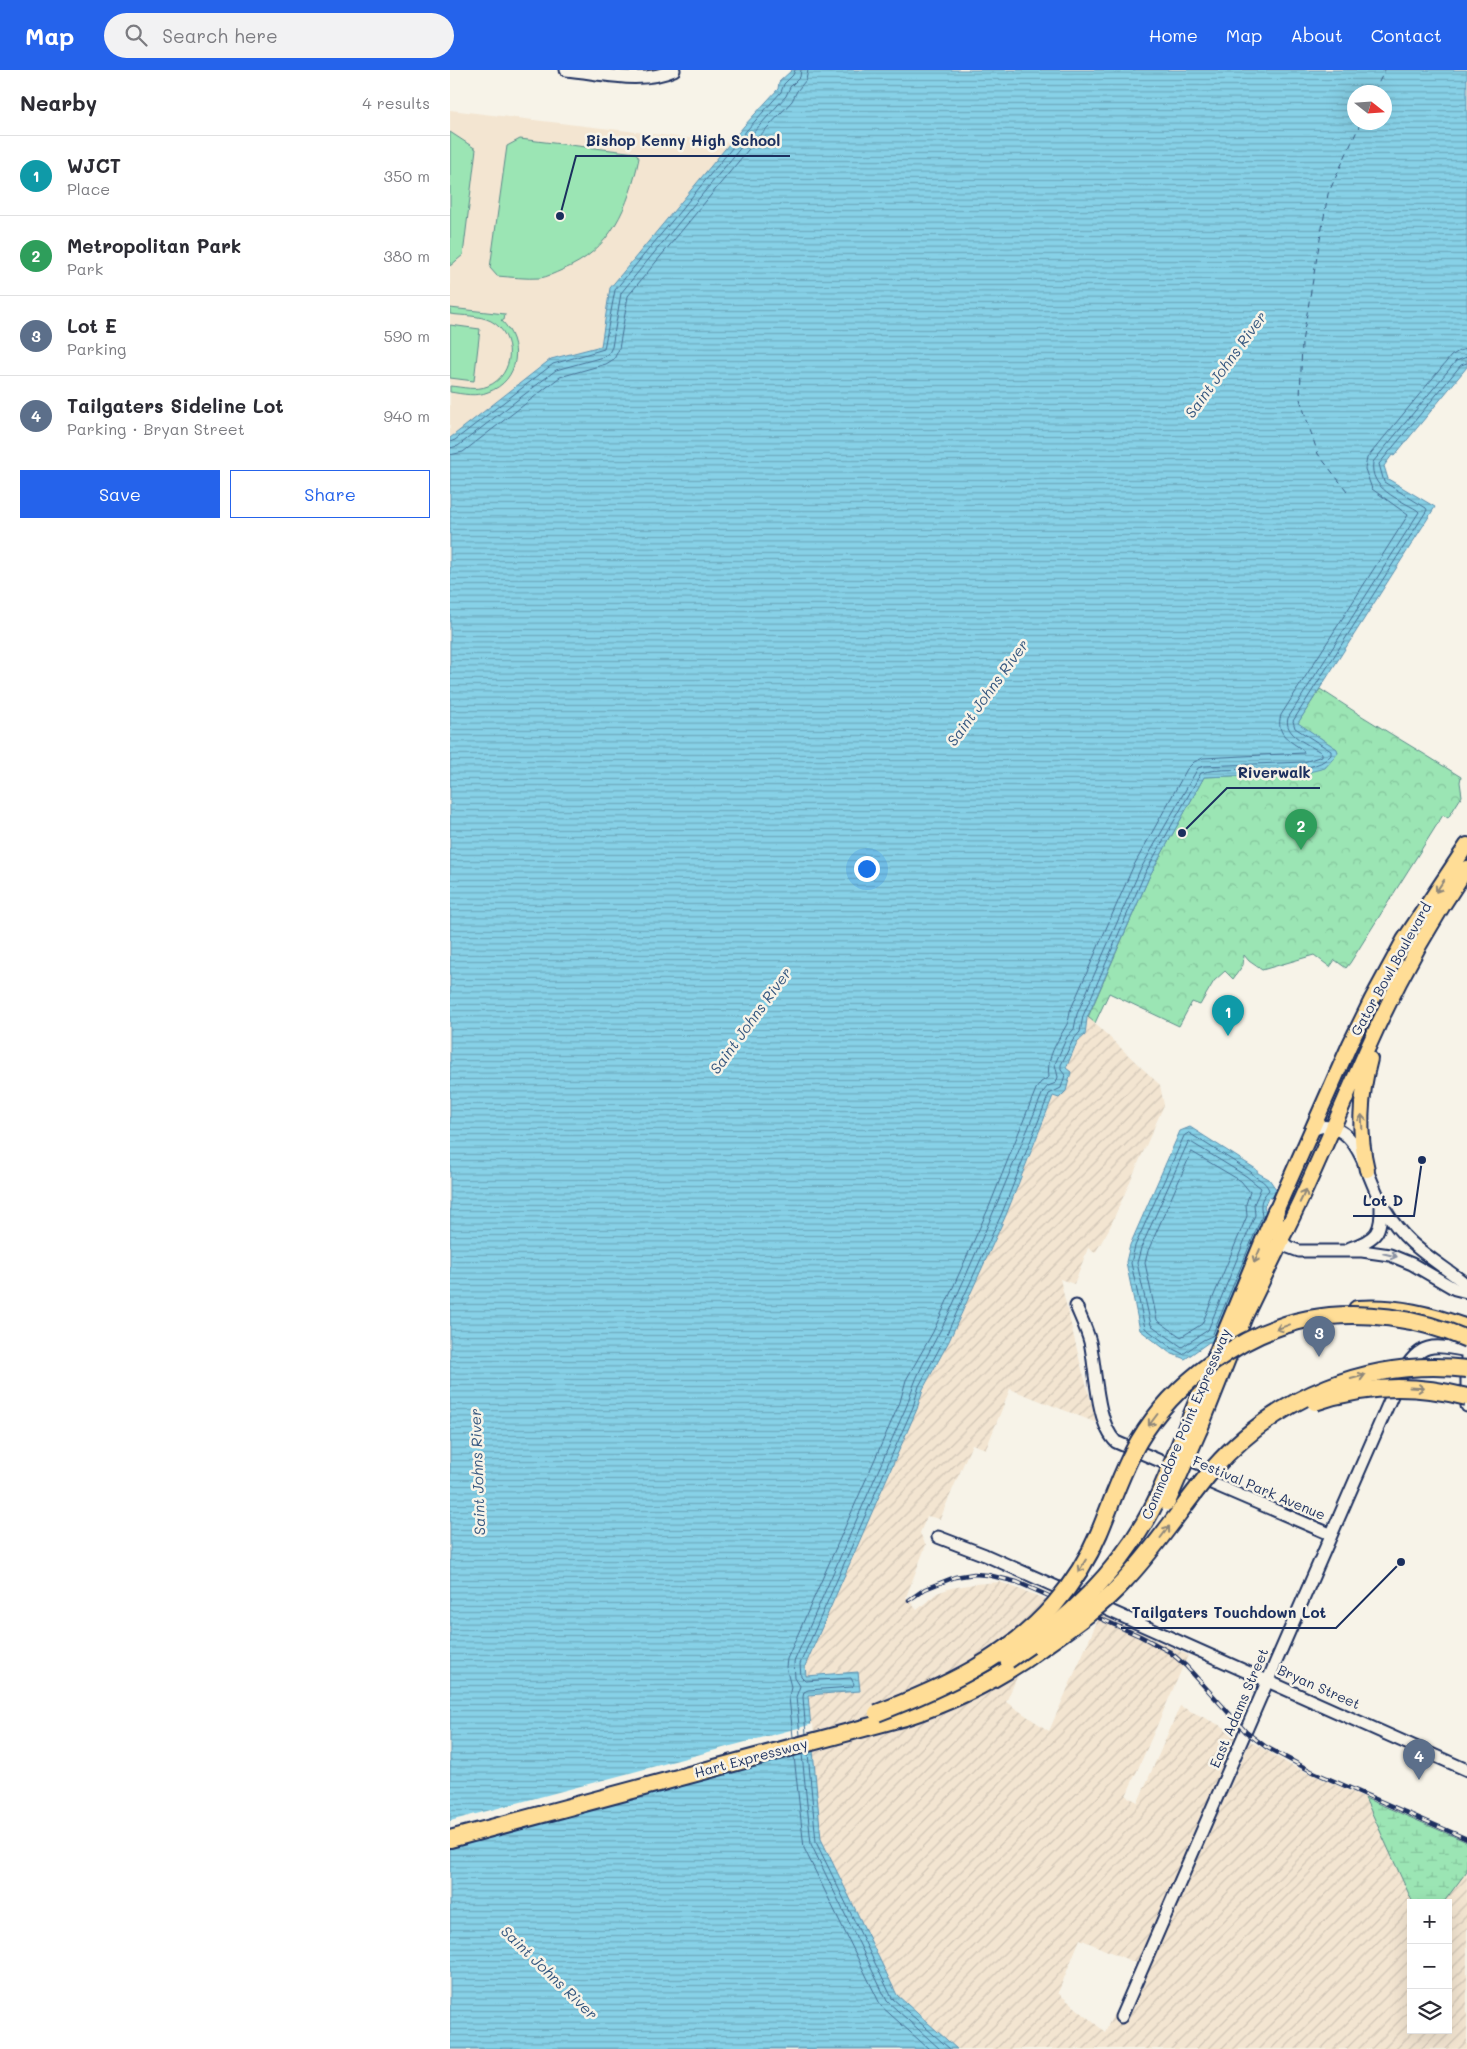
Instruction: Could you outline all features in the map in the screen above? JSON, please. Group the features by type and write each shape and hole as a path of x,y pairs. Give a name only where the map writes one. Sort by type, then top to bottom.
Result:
{"highway":[{"name":"Commodore Point Expressway","path":"1041,1648 1094,1602 1138,1549 1173,1491 1193,1427 1276,1211"},
{"name":"Commodore Point Expressway","path":"877,1713 931,1699 970,1682 1020,1652 1071,1611 1109,1572 1144,1524 1193,1427 1281,1240"},
{"path":"877,1713 927,1692 968,1671 1005,1649 1036,1624 1059,1599 1082,1566 1099,1533 1132,1453 1144,1433 1167,1402 1190,1380 1226,1354 1270,1332 1342,1310 1380,1308 1424,1314 1467,1328"},
{"path":"1307,1320 1345,1316 1390,1318 1431,1326 1467,1339"},
{"path":"1041,1648 1096,1609 1116,1590 1228,1454 1250,1433 1278,1413 1310,1394 1335,1384 1370,1374 1407,1368 1467,1369"},
{"path":"1228,1454 1250,1436 1280,1418 1302,1407 1338,1395 1372,1389 1396,1388 1434,1390 1467,1397"},
{"name":"Hart Expressway","path":"450,1839 905,1717 976,1689 1006,1672 1041,1648"},
{"name":"Hart Expressway","path":"450,1827 877,1713"}],"main road":[{"name":"Gator Bowl Boulevard","path":"1350,1044 1404,940 1467,845"},
{"name":"Gator Bowl Boulevard","path":"1382,1018 1431,926 1467,868"},
{"name":"Commodore Point Expressway","path":"1281,1240 1314,1175 1382,1018"},
{"path":"1367,1170 1362,1134 1362,1098 1368,1066 1382,1018"},
{"name":"Commodore Point Expressway","path":"1276,1211 1350,1044"},
{"path":"1276,1211 1276,1227 1281,1240"}],"street":[{"path":"566,70 626,77 644,77 674,70"},
{"path":"1311,1132 1321,1126 1334,1128 1349,1137 1367,1170 1381,1203 1393,1222 1412,1245 1467,1285"},
{"path":"1341,1251 1364,1243 1375,1235 1380,1224 1381,1203"},
{"path":"1281,1240 1288,1247 1299,1251 1369,1252 1397,1257 1417,1266 1455,1289 1467,1292"},
{"name":"Festival Park Avenue","path":"1076,1306 1089,1341 1097,1394 1108,1430 1116,1442 1330,1534"},
{"name":"East Adams Street","path":"1121,2017 1396,1384 1412,1358 1424,1348 1434,1346 1467,1351"},
{"path":"1467,1351 1467,1406"},
{"name":"Bryan Street","path":"938,1537 977,1552 1467,1770"}],"shaded area":[{"path":"450,110 730,143 610,288 601,346 551,359 450,438"},
{"path":"1088,1017 1160,1085 1164,1105 1109,1229 1095,1253 1088,1248 1074,1284 1060,1279 1097,1423 1010,1389 986,1449 972,1444 940,1519 927,1516 920,1533 926,1545 906,1597 917,1610 937,1593 951,1588 1000,1582 1051,1601 1006,1702 1049,1731 1100,1615 1188,1655 1126,1796 1138,1802 1180,1706 1240,1735 1138,1964 1080,1939 1058,1993 1105,2032 1114,2013 1126,2019 1250,1741 1290,1765 1467,1842 1467,2049 957,2049 897,1995 821,1839 808,1695 860,1691 858,1672 806,1676 805,1666 917,1409 923,1389 949,1341 1006,1215 1054,1095 1059,1098 1066,1068 1077,1042 1085,1035"}],"green space":[{"path":"450,132 476,149 463,255 450,266"},
{"path":"520,139 636,153 639,158 630,193 623,210 605,239 579,262 554,274 540,278 497,276 490,268 507,146"},
{"path":"450,308 505,314 504,320 501,320 513,339 515,360 507,379 499,387 479,394 469,395 450,392 450,386 479,388 497,381 504,373 508,364 509,345 499,327 491,321 471,316 450,314"},
{"path":"450,325 480,329 474,381 450,378"},
{"path":"1320,689 1461,777 1462,796 1448,818 1443,815 1346,968 1335,960 1330,967 1314,955 1262,970 1244,955 1243,965 1233,979 1225,971 1214,981 1200,1005 1192,1002 1179,1026 1109,993 1095,1023 1088,1017 1150,875 1204,777 1305,773 1337,749 1297,724"},
{"path":"1365,1798 1467,1842 1467,1871 1446,1899 1411,1899"}],"water":[{"name":"Saint Johns River","path":"792,70 1467,70 1467,367 1384,466 1388,479 1435,507 1298,723 1337,749 1338,753 1325,768 1305,773 1204,777 1150,875 1087,1018 1085,1035 1077,1042 1066,1068 1071,1072 1066,1091 1059,1098 1053,1096 1006,1215 949,1341 923,1389 917,1409 805,1666 806,1676 858,1672 860,1691 808,1695 821,1839 897,1995 957,2049 450,2049 450,438 551,359 601,346 610,288 744,126 778,89 779,82"},
{"path":"1190,1127 1256,1169 1258,1173 1269,1179 1278,1192 1276,1197 1268,1198 1264,1207 1267,1213 1215,1343 1209,1342 1185,1359 1170,1353 1140,1330 1126,1262 1130,1245 1180,1131"}],"pier":[{"path":"813,1724 815,1748 450,1844 450,1821"}],"ferry route":[{"path":"1378,85 1385,70"},
{"path":"1347,491 1318,454 1300,399 1302,342 1328,194 1357,130"}],"railway":[{"path":"909,1600 925,1589 955,1577 974,1574 988,1575 1017,1582 1140,1636 1170,1652 1186,1666 1246,1732 1266,1747 1311,1771 1467,1839"}],"place":[{"name":"Bishop Kenny High School","path":"560,216"},
{"name":"Riverwalk","path":"1182,833"},
{"name":"Metropolitan Park","path":"1301,850"},
{"name":"WJCT","path":"1228,1036"},
{"name":"Lot D","path":"1422,1160"},
{"name":"Lot E","path":"1319,1357"},
{"name":"Tailgaters Touchdown Lot","path":"1401,1562"},
{"name":"Tailgaters Sideline Lot","path":"1419,1780"}]}
